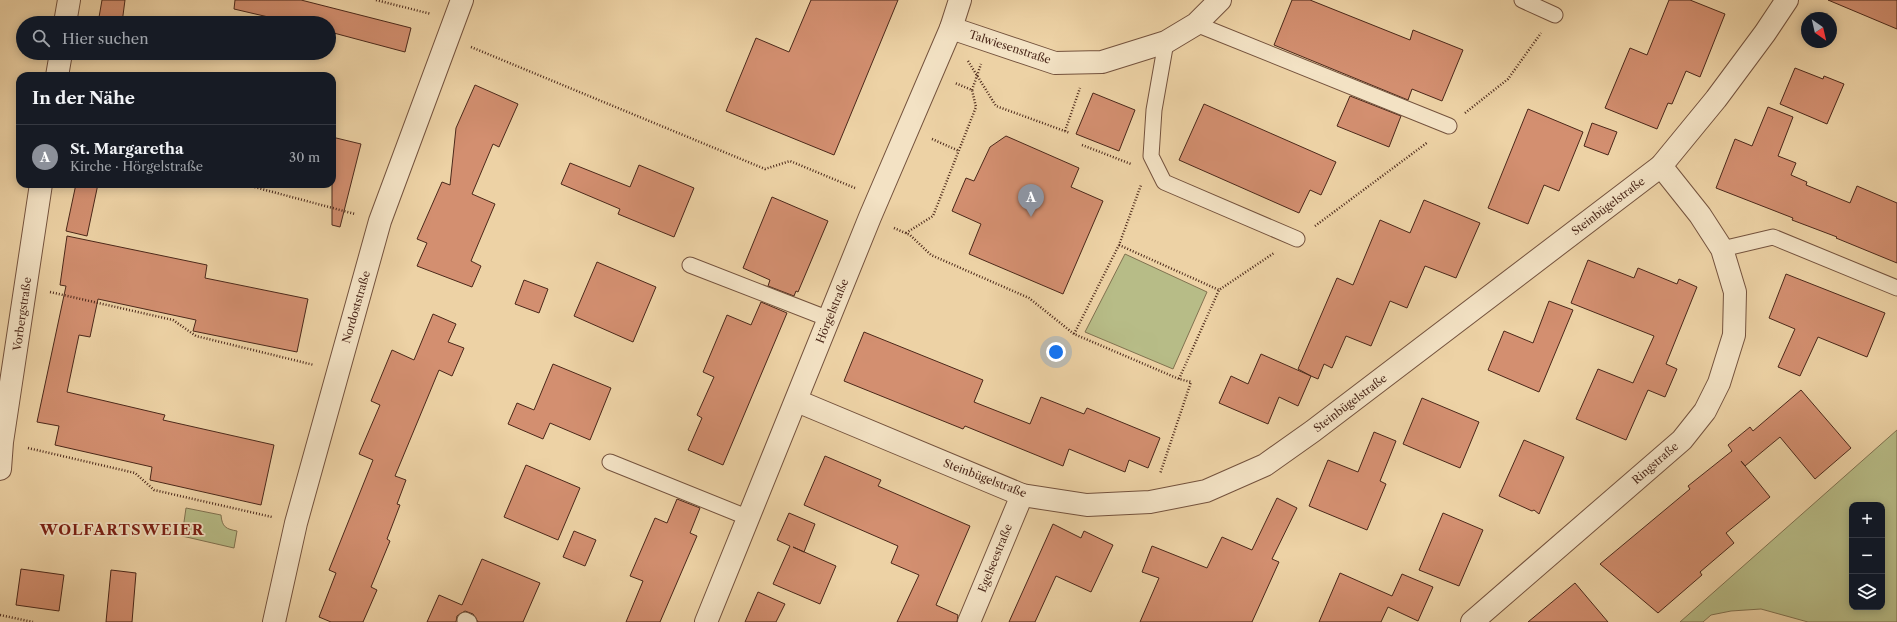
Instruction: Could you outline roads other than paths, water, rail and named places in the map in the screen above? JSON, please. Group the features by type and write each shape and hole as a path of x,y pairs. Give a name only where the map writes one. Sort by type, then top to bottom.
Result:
{"street":[{"path":"66,16 69,0"},
{"name":"Nordoststraße","path":"274,622 296,523 380,221 462,0"},
{"name":"Hörgelstraße","path":"706,622 797,401 874,207 950,28 960,0"},
{"name":"Talwiesenstraße","path":"950,28 1055,63 1102,62 1166,42 1196,24 1220,0"},
{"name":"Steinbügelstraße","path":"797,401 1022,494 1087,505 1150,502 1206,491 1265,465 1365,393 1660,166 1716,99 1765,34 1787,0"},
{"path":"58,72 59,60"},
{"name":"Ringstraße","path":"1472,622 1682,440 1706,411 1720,383 1734,335 1735,292 1722,249 1700,215 1660,166"},
{"name":"Vorbergstraße","path":"0,469 2,442 40,188"},
{"name":"Egelseestraße","path":"969,622 1022,494"}],"lane":[{"path":"1522,0 1555,15"},
{"path":"1196,24 1449,126"},
{"path":"1166,42 1154,110 1148,163 1164,182 1297,238"},
{"path":"1722,249 1772,237 1897,288"},
{"path":"690,265 829,320"},
{"path":"610,462 749,518"}],"place":[{"name":"St. Margaretha","path":"1031,217"}],"district":[{"name":"WOLFARTSWEIER","path":"122,529"}]}
